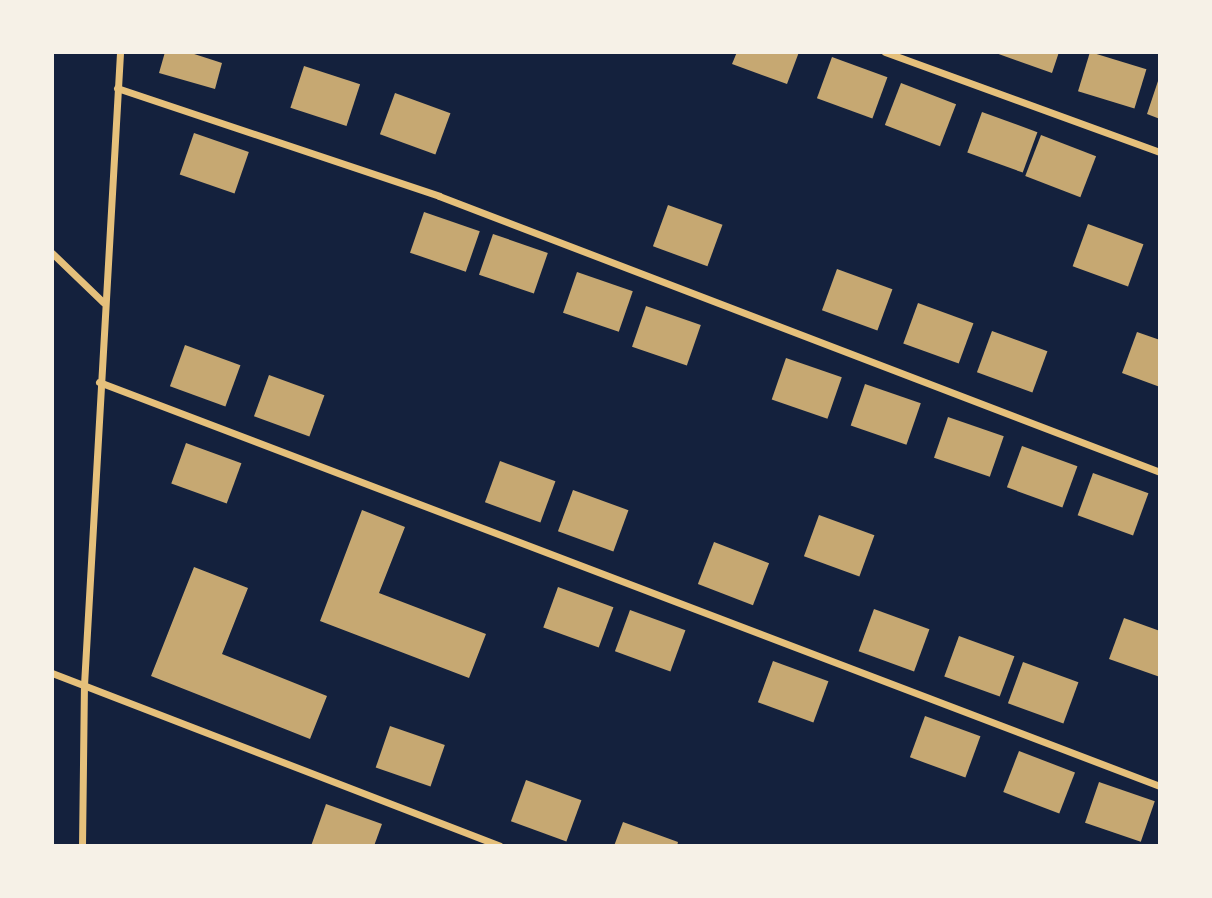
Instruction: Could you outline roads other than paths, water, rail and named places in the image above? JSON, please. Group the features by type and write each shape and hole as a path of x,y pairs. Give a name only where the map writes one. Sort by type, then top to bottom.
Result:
{"street":[{"path":"82,845 84,685 103,302 120,52"},
{"path":"886,52 1160,152"},
{"path":"117,88 439,196 1160,472"},
{"path":"52,254 103,302"},
{"path":"99,382 1160,786"},
{"path":"52,673 500,845"}]}
